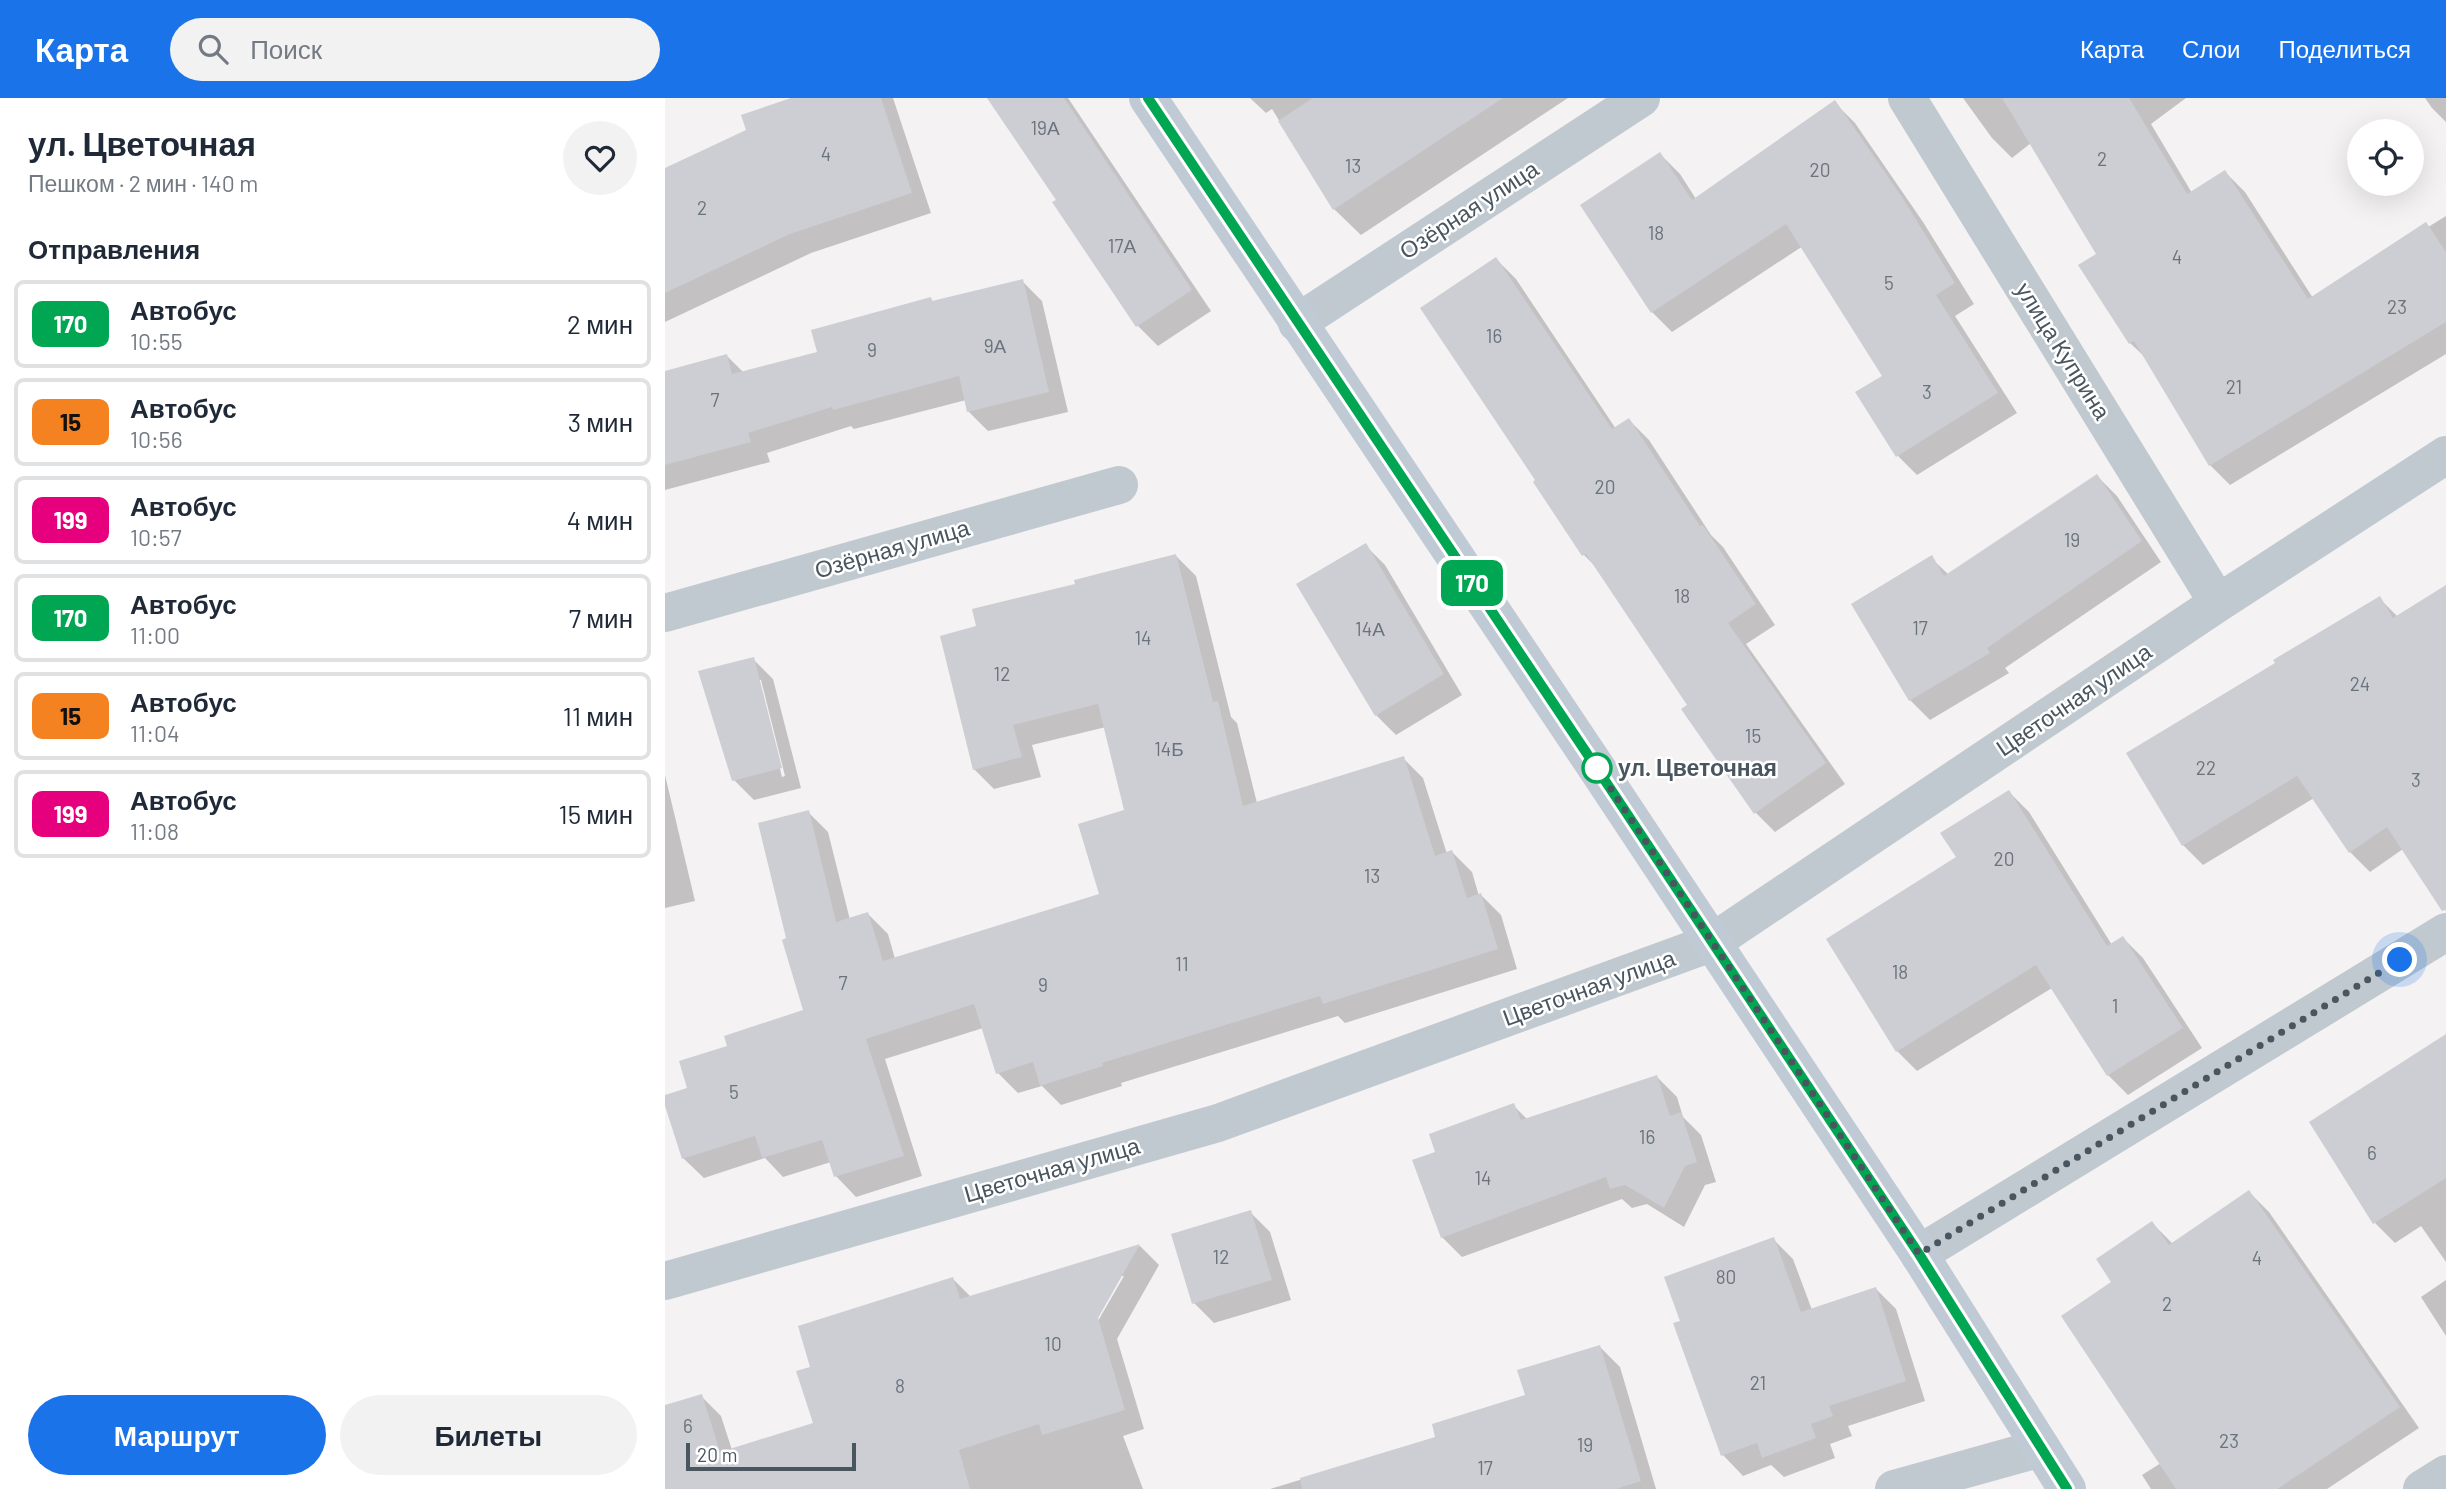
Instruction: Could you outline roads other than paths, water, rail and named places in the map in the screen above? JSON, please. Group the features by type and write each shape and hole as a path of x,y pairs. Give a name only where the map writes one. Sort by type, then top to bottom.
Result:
{"street":[{"path":"1148,98 1919,1254 2067,1489"},
{"name":"Озёрная улица","path":"1297,323 1641,98"},
{"name":"улица Куприна","path":"1907,98 2218,603"},
{"name":"Цветочная улица","path":"665,1281 1217,1123 1711,943 2218,603 2446,455"},
{"name":"Озёрная улица","path":"665,613 1119,485"},
{"path":"1919,1254 2446,932"},
{"path":"1894,1489 2041,1448"},
{"path":"2422,1489 2446,1474"}],"place":[{"name":"ул. Цветочная","path":"1597,768"}]}
